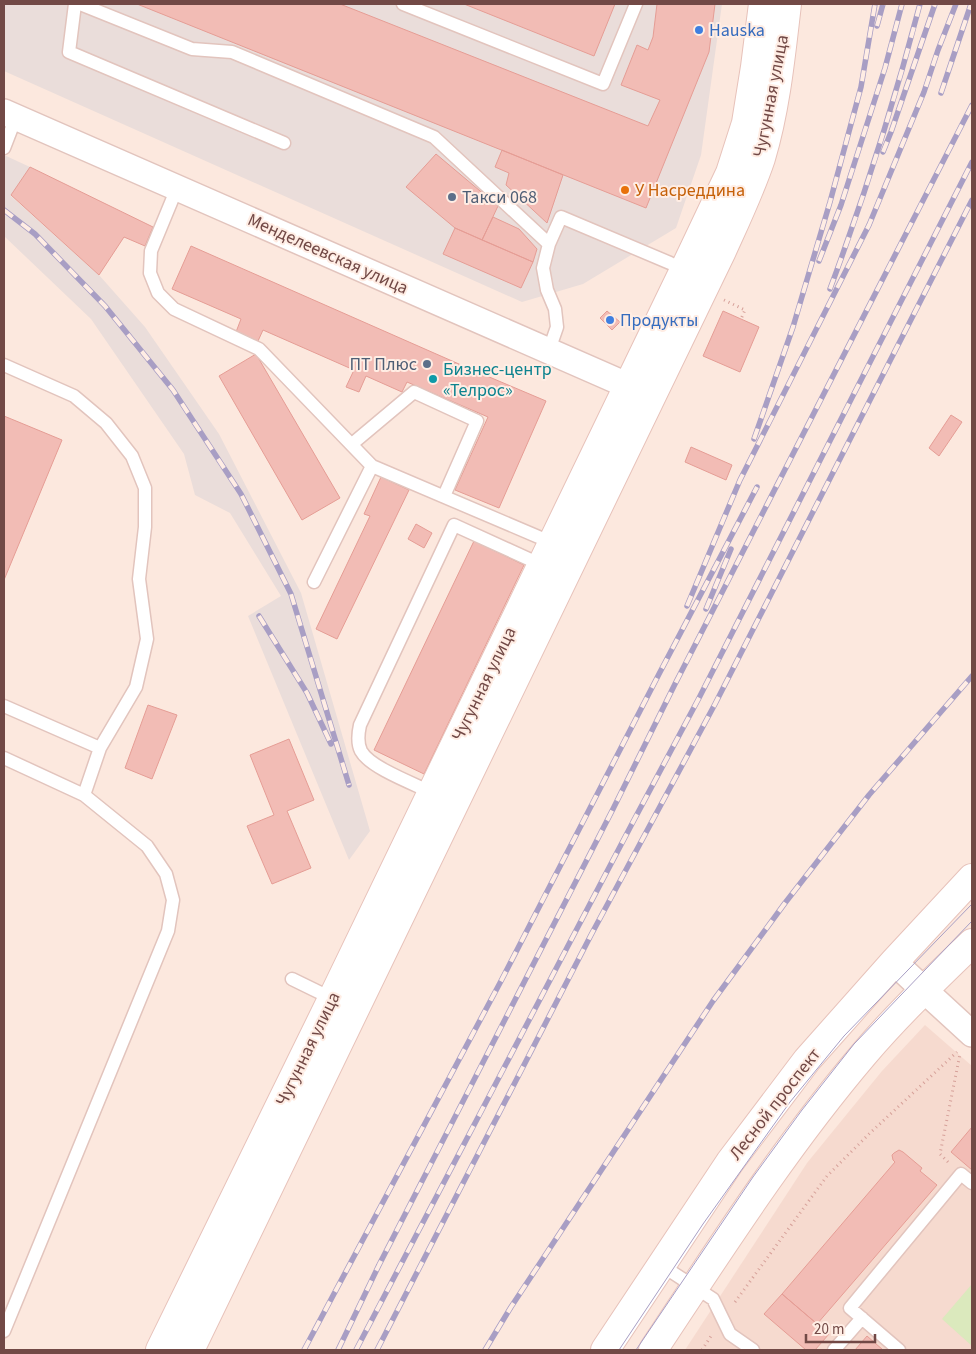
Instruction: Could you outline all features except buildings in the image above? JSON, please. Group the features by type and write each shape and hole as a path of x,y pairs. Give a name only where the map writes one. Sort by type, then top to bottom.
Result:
{"street":[{"name":"Чугунная улица","path":"704,283 730,173 746,123 763,4"},
{"name":"Чугунная улица","path":"190,1350 344,1005 640,391 704,283 752,184 768,131 778,80 787,4"},
{"name":"Менделеевская улица","path":"10,115 640,391"},
{"name":"Лесной проспект","path":"605,1350 746,1139 807,1060 972,878"},
{"path":"653,1350 767,1180 811,1119 864,1053 972,943"},
{"path":"894,962 972,1034"},
{"name":"Чугунная улица","path":"160,1350 344,1005"}],"lane":[{"path":"75,4 69,52 284,143"},
{"path":"80,4 192,49 232,52 434,137 549,244"},
{"path":"403,4 603,84 636,4"},
{"path":"4,148 10,115"},
{"path":"176,188 151,251 150,273 158,292 174,309 259,348 372,466 444,496 559,559"},
{"path":"548,350 557,327 555,309 547,290 543,268 549,244 562,218 670,263 704,283"},
{"path":"4,365 74,396 106,423 132,456 145,488 145,527 139,579 147,639 136,687 100,748 84,795"},
{"path":"352,444 414,392 477,421 444,496"},
{"path":"314,582 372,466"},
{"path":"444,798 373,764 362,752 358,738 360,725 454,525 559,559"},
{"path":"4,706 100,748"},
{"path":"4,758 84,795 147,846 166,874 173,900 168,930 4,1331"},
{"path":"292,979 344,1005"},
{"path":"899,1350 850,1308 962,1174 972,1183"},
{"path":"661,1265 712,1300 730,1334 753,1350"},
{"path":"834,1350 862,1318"}],"path":[{"path":"704,283 745,310 741,319"},
{"path":"702,1350 723,1318 827,1176 869,1134 962,1048 940,1154 962,1174"}],"shaded area":[{"path":"4,4 722,4 701,155 676,228 583,284 522,302 4,71"},
{"path":"4,155 30,167 11,196 99,275 145,327 219,434 301,593 370,831 349,860 248,616 281,596 230,513 195,495 184,454 91,319 4,236"},
{"path":"925,1025 972,1066 972,1350 685,1350 807,1163 882,1071"}],"green space":[{"path":"972,1284 972,1346 942,1319"}],"tram line":[{"path":"619,1350 703,1224 790,1102 844,1036 972,904"},
{"path":"636,1350 753,1177 802,1110 854,1044 972,921"}],"railway":[{"path":"754,439 793,327 830,202 861,87 875,4"},
{"path":"877,26 883,4"},
{"path":"819,261 841,205 885,68 902,4"},
{"path":"830,289 879,147 920,4"},
{"path":"883,152 935,4"},
{"path":"687,606 740,480 869,225 924,92 956,4"},
{"path":"941,93 971,4"},
{"path":"338,1350 379,1265 972,105"},
{"path":"356,1350 699,698 972,162"},
{"path":"377,1350 591,935 715,704 972,200"},
{"path":"4,210 35,234 105,306 173,390 241,494 291,594 349,785"},
{"path":"304,1350 501,981 757,487"},
{"path":"706,609 731,549"},
{"path":"259,616 307,693 331,744"},
{"path":"485,1350 511,1307 713,1001 785,903 869,795 972,676"}],"place":[{"name":"Hauska","path":"699,30"},
{"name":"У Насреддина","path":"625,190"},
{"name":"Такси 068","path":"452,197"},
{"name":"Продукты","path":"610,320"},
{"name":"ПТ Плюс","path":"427,364"},
{"name":"Бизнес-центр «Телрос»","path":"433,379"}]}
